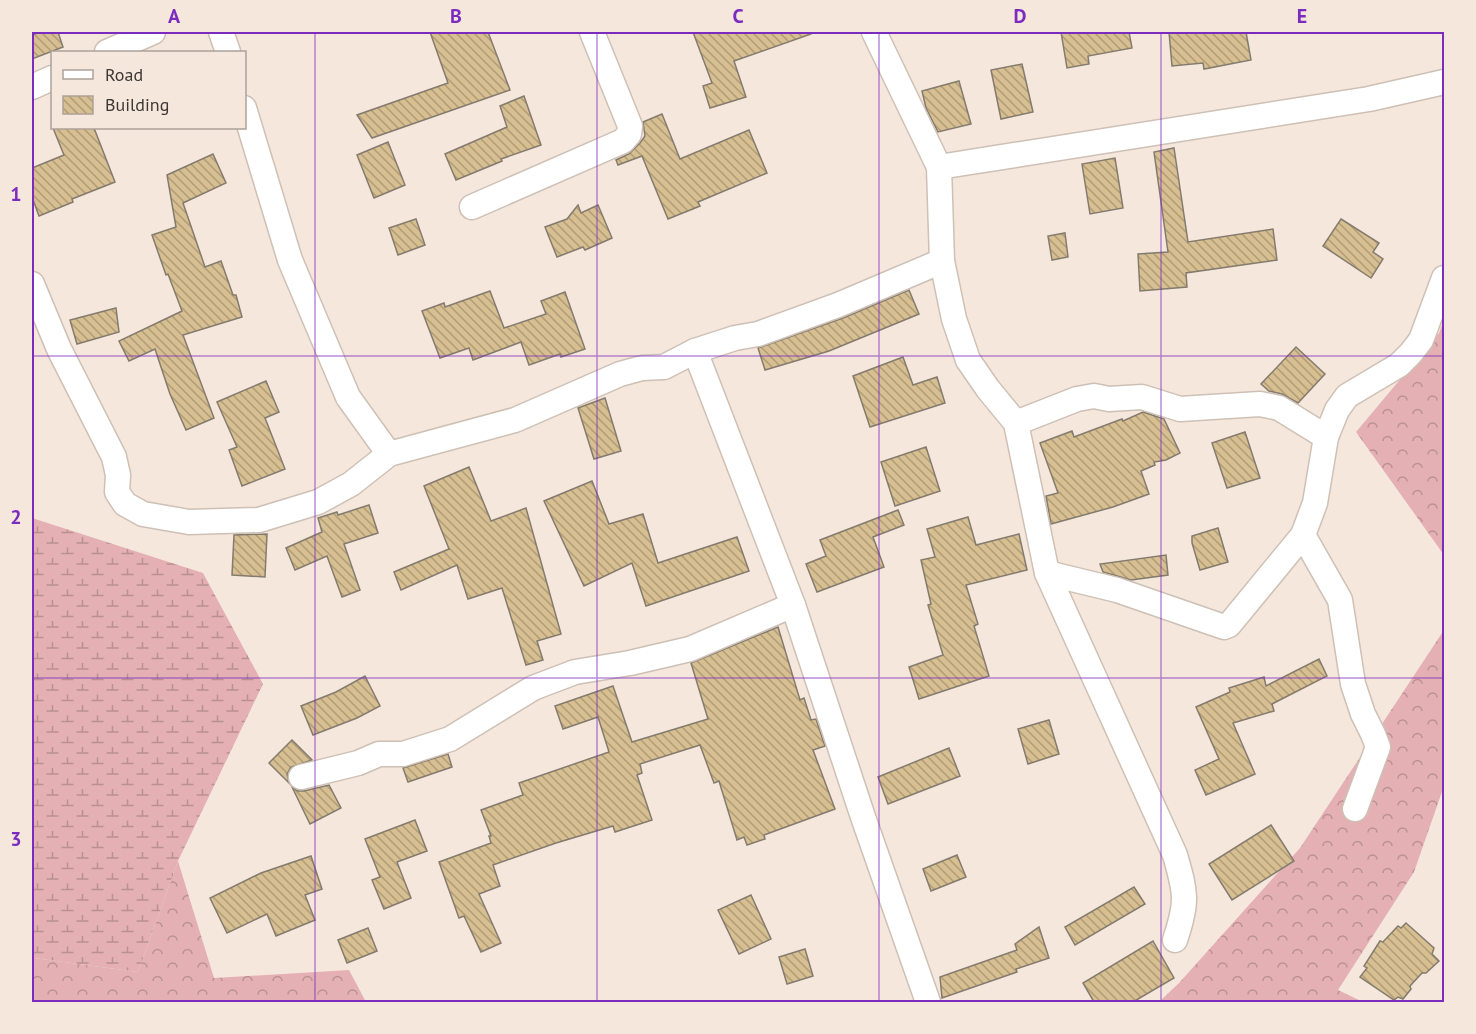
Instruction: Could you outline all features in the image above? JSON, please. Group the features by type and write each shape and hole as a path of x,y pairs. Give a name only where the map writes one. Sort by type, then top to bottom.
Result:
{"street":[{"path":"109,51 153,32"},
{"path":"221,32 228,51"},
{"path":"472,207 624,141 629,134 630,126 592,32"},
{"path":"874,32 939,167 942,261 954,320 968,360 987,389 1016,423 1047,573 1175,855 1185,888 1184,915 1175,940"},
{"path":"32,87 51,78"},
{"path":"939,167 1369,99 1444,82"},
{"path":"246,115 290,260 348,397 389,454"},
{"path":"32,284 58,349 114,458 118,475 117,492 125,504 143,514 189,522 259,520 318,502 351,484 389,454 515,420 620,374 642,368 664,367 695,351 735,338 758,334 838,305 942,261"},
{"path":"1047,573 1117,590 1224,627 1229,625 1303,535 1315,503 1326,437 1337,410 1347,396 1399,365 1411,353 1421,340 1444,278"},
{"path":"695,351 793,605 863,817 928,1002"},
{"path":"1016,423 1077,399 1094,396 1109,399 1142,398 1180,409 1260,404 1279,408 1326,437"},
{"path":"1303,535 1340,600 1353,684 1378,747 1355,809"},
{"path":"301,777 358,763 379,754 403,754 450,739 533,688 575,672 630,663 690,649 793,605"}],"green space":[{"path":"1444,320 1444,555 1356,432 1439,333"},
{"path":"32,518 203,573 263,684 178,861 138,972 34,958 32,935"},
{"path":"1444,630 1444,786 1414,872 1338,990 1363,1002 1159,1002 1179,983 1300,848"},
{"path":"178,861 214,978 349,970 366,1002 32,1002 34,958 138,972"}],"building":[{"path":"40,32 58,32 63,47 32,59 32,35"},
{"path":"430,32 488,32 510,90 372,138 357,115 448,83"},
{"path":"693,32 811,32 811,34 734,61 746,97 710,108 703,86 712,83"},
{"path":"1061,32 1129,32 1132,48 1088,56 1089,64 1067,68"},
{"path":"1169,32 1246,32 1251,60 1204,69 1203,63 1172,66"},
{"path":"1022,64 1033,112 1001,119 991,70"},
{"path":"959,81 971,124 938,132 926,108 922,91"},
{"path":"524,96 541,145 501,159 502,161 456,180 445,154 507,127 500,106"},
{"path":"662,114 680,159 749,130 767,173 698,202 700,206 668,219 642,156 618,165 616,160 629,154 645,136 643,122"},
{"path":"53,129 94,129 115,182 72,199 73,202 39,216 32,197 32,168 64,155"},
{"path":"388,142 405,185 374,198 357,155"},
{"path":"1174,148 1188,242 1273,229 1277,260 1186,273 1187,287 1140,291 1138,254 1168,252 1154,152"},
{"path":"213,154 226,183 183,203 205,267 221,261 233,295 236,295 242,317 183,335 214,418 186,430 170,394 155,349 129,361 119,341 182,311 152,235 176,227 167,175"},
{"path":"1115,158 1123,208 1090,214 1082,164"},
{"path":"578,205 581,213 598,205 612,238 585,250 583,247 557,257 545,227 567,219"},
{"path":"416,219 425,245 398,255 389,228"},
{"path":"1341,219 1379,243 1373,252 1383,259 1371,278 1323,246"},
{"path":"1065,233 1068,257 1052,260 1048,236"},
{"path":"909,290 919,314 829,351 765,370 758,348 843,318"},
{"path":"490,291 504,328 546,314 541,301 565,292 585,349 561,357 560,354 529,365 521,342 473,360 469,348 440,358 422,311 444,303 445,307"},
{"path":"116,308 119,332 77,344 70,320"},
{"path":"1296,347 1325,374 1298,403 1282,394 1269,391 1261,384"},
{"path":"903,357 913,385 937,377 945,403 870,427 853,376"},
{"path":"266,381 279,412 265,418 285,469 242,486 229,450 237,447 217,402"},
{"path":"605,398 621,451 594,459 578,408"},
{"path":"1143,412 1164,419 1180,453 1166,460 1154,462 1155,465 1141,471 1149,494 1113,507 1051,524 1046,496 1058,493 1040,443 1072,431 1074,437"},
{"path":"1245,432 1260,478 1227,488 1212,443"},
{"path":"926,447 940,491 895,506 881,462"},
{"path":"469,467 491,521 526,508 561,634 537,641 543,660 526,665 502,588 468,599 457,565 401,590 394,572 449,549 424,486"},
{"path":"592,481 609,524 643,514 658,563 737,537 749,571 646,606 632,563 584,586 544,501"},
{"path":"369,505 378,533 344,544 360,590 342,597 327,556 295,570 286,548 322,532 318,518 337,512 338,515"},
{"path":"898,510 904,525 873,537 884,567 817,592 806,564 826,556 820,540"},
{"path":"968,517 976,545 1019,534 1027,570 966,585 978,624 974,626 989,676 919,699 909,667 943,655 928,605 931,604 921,560 935,557 927,529"},
{"path":"1218,528 1228,562 1200,570 1192,536"},
{"path":"267,534 265,577 232,575 234,535"},
{"path":"1166,555 1168,575 1131,580 1103,572 1100,564"},
{"path":"778,627 800,700 804,698 811,720 816,719 825,746 813,750 835,809 764,835 765,839 747,845 744,837 737,840 719,781 714,783 700,745 640,764 642,773 637,775 652,820 615,832 613,826 493,865 500,886 479,894 501,943 481,952 464,916 459,918 439,862 491,843 489,836 491,836 481,810 523,795 519,783 609,752 598,717 563,729 555,706 613,686 632,742 708,719 691,663"},
{"path":"1319,659 1327,676 1272,704 1274,711 1233,723 1255,774 1206,795 1195,770 1219,759 1196,707 1230,692 1229,688 1264,677 1266,686"},
{"path":"365,676 380,706 357,718 313,735 301,706 336,692"},
{"path":"1049,720 1059,754 1028,764 1018,729"},
{"path":"292,740 312,760 291,767 287,774 289,783 269,763"},
{"path":"949,748 960,776 888,804 878,777"},
{"path":"448,754 452,767 408,782 403,768"},
{"path":"329,785 341,808 310,824 292,787 298,791 304,791"},
{"path":"415,820 427,851 397,862 411,898 384,909 372,880 380,877 365,839"},
{"path":"1271,825 1294,861 1232,900 1209,864"},
{"path":"957,855 966,877 931,891 923,869"},
{"path":"311,856 322,889 305,895 315,920 276,936 267,914 227,933 210,898 261,873"},
{"path":"1134,887 1145,904 1075,945 1065,927"},
{"path":"751,895 771,939 739,954 718,910"},
{"path":"1406,923 1434,948 1432,954 1439,961 1426,973 1422,973 1410,986 1411,989 1403,999 1398,997 1394,1000 1360,977 1367,968 1364,966 1380,941 1383,942 1398,926 1401,928"},
{"path":"1039,927 1049,958 1016,969 1017,972 942,998 940,977 1017,950 1015,944"},
{"path":"368,928 377,951 347,963 338,940"},
{"path":"1153,941 1174,978 1133,1002 1094,1002 1083,983"},
{"path":"805,949 813,976 787,984 779,957"}]}
